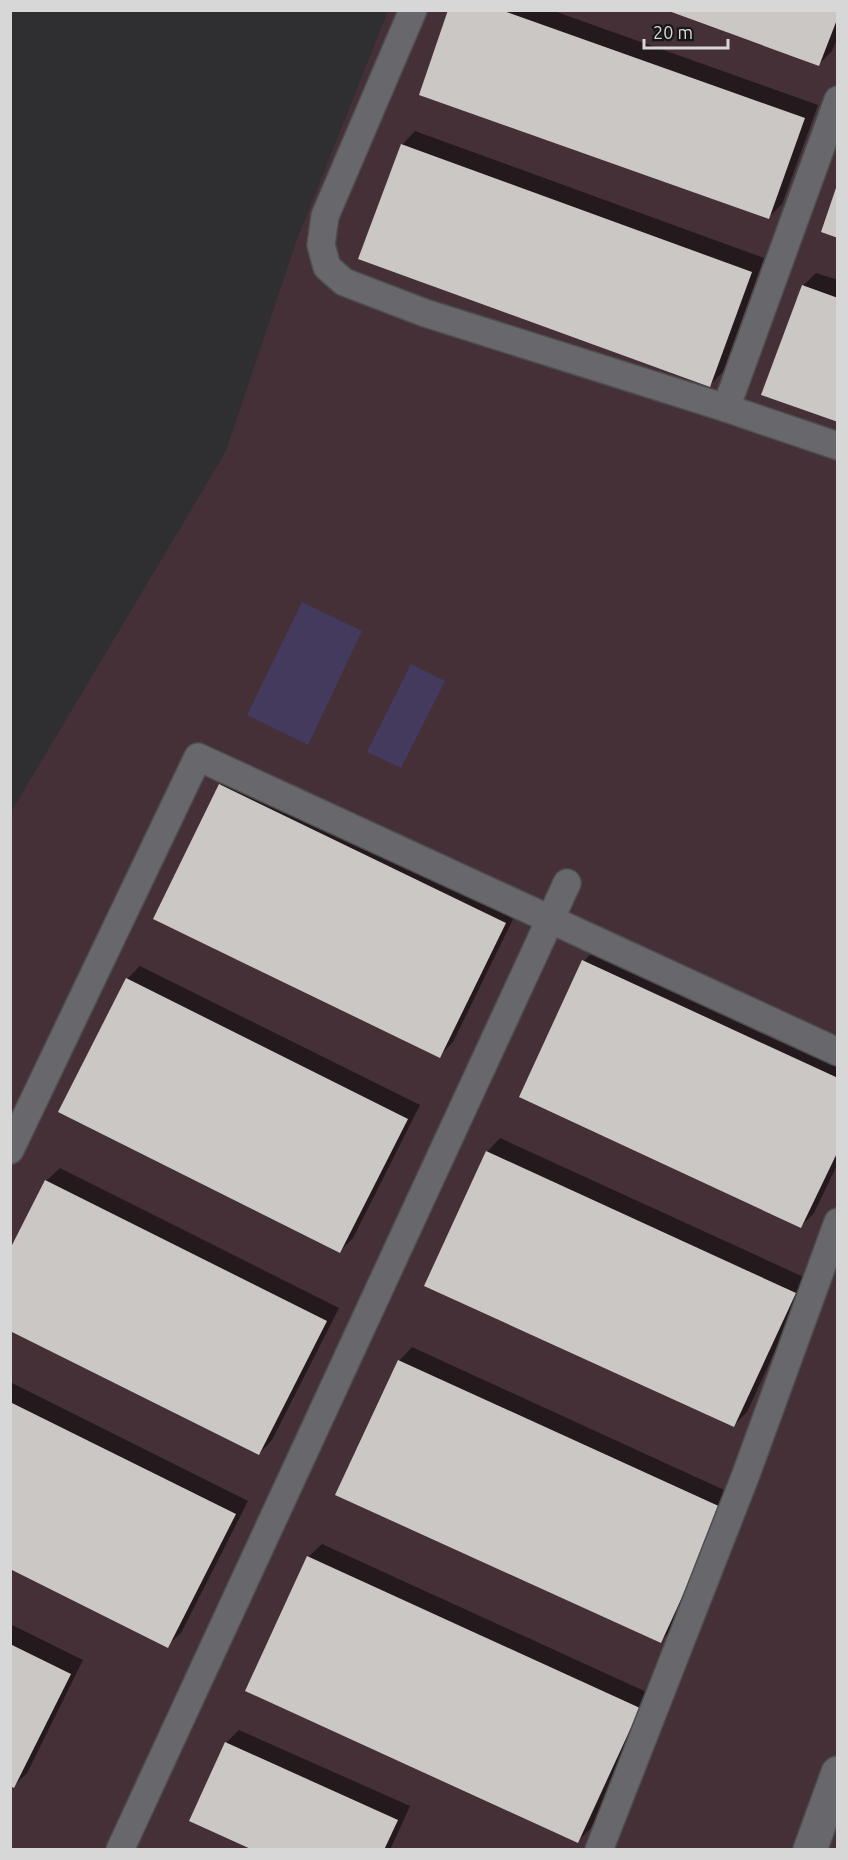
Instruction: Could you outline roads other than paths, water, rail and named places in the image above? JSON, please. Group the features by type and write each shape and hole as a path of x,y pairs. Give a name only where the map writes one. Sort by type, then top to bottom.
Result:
{"main road":[{"path":"810,1850 837,1773"},
{"path":"832,1850 837,1835"}],"street":[{"path":"413,10 325,216 321,245 327,267 344,282 425,313 726,408 837,446"},
{"path":"726,408 837,100"},
{"path":"10,1150 198,757 837,1052"},
{"path":"120,1850 567,883"},
{"path":"599,1850 745,1477 837,1222"}]}
